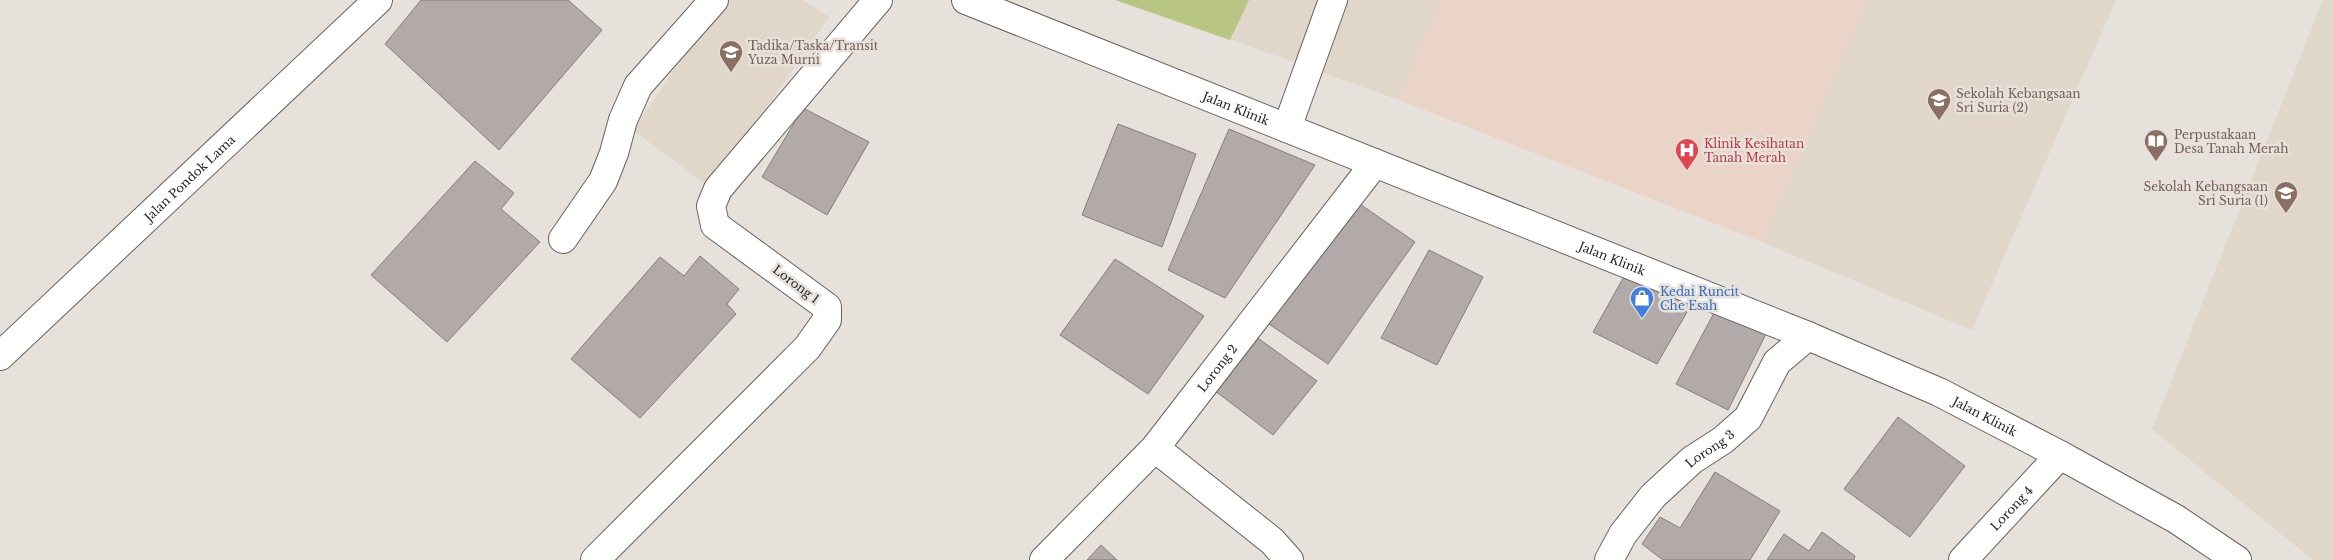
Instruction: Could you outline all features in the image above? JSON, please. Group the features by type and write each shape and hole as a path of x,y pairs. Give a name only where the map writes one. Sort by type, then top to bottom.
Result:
{"street":[{"name":"Jalan Pondok Lama","path":"0,356 378,0"},
{"path":"562,238 603,181 614,153 623,120 638,86 714,0"},
{"name":"Lorong 1","path":"595,560 807,348 827,320 827,307 715,225 711,206 718,189 878,0"},
{"name":"Jalan Klinik","path":"966,0 1808,336 1938,392 2060,455 2176,519 2237,560"},
{"path":"1288,128 1332,0"},
{"name":"Lorong 2","path":"1044,560 1155,448 1375,163"},
{"name":"Lorong 3","path":"1609,560 1623,534 1653,496 1692,460 1723,440 1748,418 1777,362 1808,336"},
{"path":"1155,448 1272,541 1289,560"},
{"name":"Lorong 4","path":"1963,560 2060,455"}],"shaded area":[{"name":"Tadika/Taska/Transit Yuza Murni","path":"722,0 803,0 829,17 711,188 633,130"},
{"path":"1121,0 1440,0 1399,100"},
{"name":"Klinik Kesihatan Tanah Merah","path":"1440,0 1868,0 1762,242 1399,100"},
{"name":"Sekolah Kebangsaan Sri Suria (2)","path":"1868,0 2116,0 1972,330 1762,242"},
{"name":"Sekolah Kebangsaan Sri Suria (1)","path":"2323,0 2334,0 2334,560 2313,560 2152,429"}],"green space":[{"path":"1115,0 1249,0 1230,40"}],"building":[{"path":"421,0 568,0 602,30 499,150 385,44"},
{"path":"803,108 869,142 827,215 762,177"},
{"path":"1118,124 1196,154 1162,247 1082,215"},
{"path":"1229,129 1315,165 1225,298 1168,270"},
{"path":"475,161 514,193 501,209 540,242 447,342 371,275"},
{"path":"1354,200 1415,242 1328,364 1266,322"},
{"path":"1429,250 1483,277 1437,365 1381,338"},
{"path":"700,256 739,289 727,304 736,314 640,418 571,359 660,257 684,276"},
{"path":"1115,259 1204,316 1148,394 1060,335"},
{"name":"Kedai Runcit Che Esah","path":"1626,273 1691,305 1657,364 1593,332"},
{"path":"1714,313 1766,334 1728,410 1676,384"},
{"path":"1251,333 1317,381 1273,435 1210,387"},
{"path":"1898,417 1965,466 1910,537 1844,489"},
{"path":"1715,472 1780,511 1750,560 1663,560 1642,544 1660,517 1680,528"},
{"path":"1822,532 1855,556 1854,560 1767,560 1784,534 1809,551"},
{"path":"1101,545 1117,560 1087,560"}],"place":[{"name":"Tadika/Taska/Transit Yuza Murni","path":"731,73"},
{"name":"Sekolah Kebangsaan Sri Suria (2)","path":"1939,121"},
{"name":"Perpustakaan Desa Tanah Merah","path":"2156,162"},
{"name":"Klinik Kesihatan Tanah Merah","path":"1687,171"},
{"name":"Sekolah Kebangsaan Sri Suria (1)","path":"2286,214"},
{"name":"Kedai Runcit Che Esah","path":"1642,319"}]}
